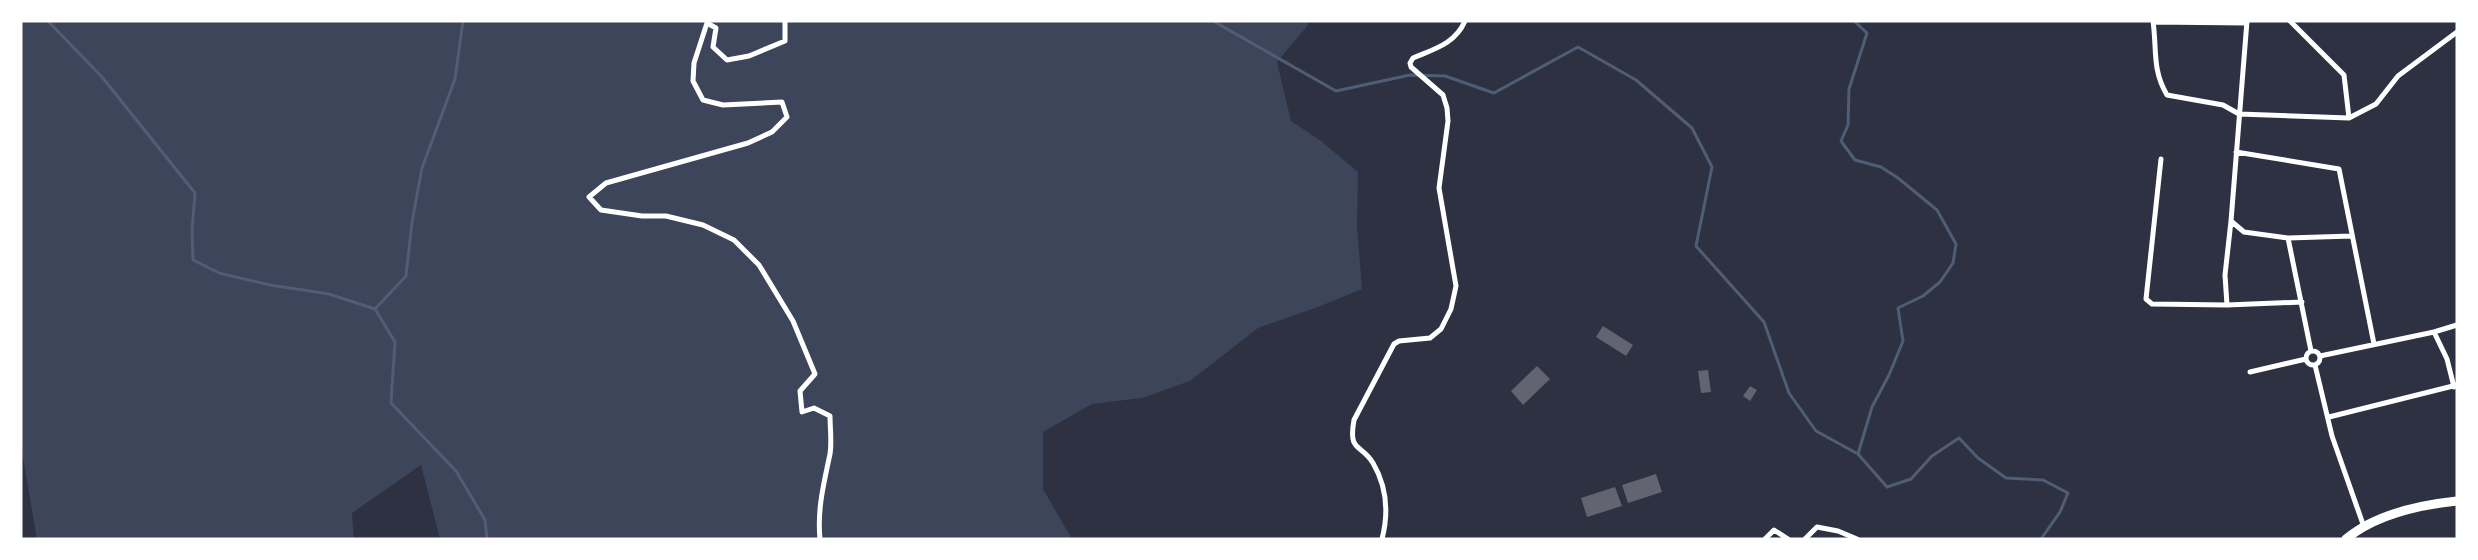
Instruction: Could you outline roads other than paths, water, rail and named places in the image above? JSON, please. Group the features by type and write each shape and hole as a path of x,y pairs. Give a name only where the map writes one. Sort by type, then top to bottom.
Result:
{"highway":[{"path":"2346,539 2364,527 2400,512 2432,504 2457,501"}],"street":[{"path":"785,21 785,41 749,56 727,60 713,47 716,28 707,23 694,63 693,81 703,100 723,105 782,102 787,117 772,132 748,143 606,183 589,197 602,210 642,216 666,216 703,226 734,240 759,265 793,321 815,374 800,391 802,412 814,408 830,416 830,452 821,490 818,524 820,539"},
{"path":"1382,539 1387,523 1385,487 1372,461 1354,444 1352,433 1354,420 1394,344 1399,341 1430,338 1441,329 1451,309 1456,286 1439,188 1448,121 1447,108 1443,96 1411,67 1410,62 1413,58 1448,44 1460,32 1465,21"},
{"path":"2290,21 2344,75 2349,118"},
{"path":"2227,305 2225,275 2232,222 2236,152 2239,114 2247,22 2153,22 2157,55 2156,69 2159,81 2167,94 2223,104 2239,114 2349,118 2376,104 2398,76 2457,32"},
{"path":"2236,152 2339,169 2374,344"},
{"path":"2162,159 2146,299 2152,304 2227,305 2302,302"},
{"path":"2232,222 2244,232 2288,238 2352,236"},
{"path":"2288,238 2311,351"},
{"path":"2320,356 2434,332 2457,325"},
{"path":"2329,417 2456,386 2447,359 2434,332"},
{"path":"2311,351 2316,351 2320,356"},
{"path":"2306,360 2308,353 2311,351"},
{"path":"2315,365 2320,356"},
{"path":"2306,360 2310,364 2315,365"},
{"path":"2250,372 2306,360"},
{"path":"2315,365 2335,444 2364,527"},
{"path":"1805,539 1817,527 1838,531 1857,539"},
{"path":"1765,539 1774,530 1788,539"}],"waterway":[{"path":"48,21 102,77 195,193 192,230 193,260 219,273 270,285 329,294 375,309 395,342 391,403 456,471 485,520 487,539"},
{"path":"375,309 406,276 412,222 422,168 455,79 463,21"},
{"path":"1213,21 1336,91 1410,75 1445,76 1494,93 1578,47 1636,80 1692,128 1712,167 1696,246 1764,322 1789,393 1816,431 1858,454 1887,487 1911,479 1932,456 1959,438 1978,458 2006,478 2043,480 2068,493 2060,512 2041,539"},
{"path":"1854,21 1867,33 1849,89 1848,125 1841,141 1855,160 1881,167 1898,178 1937,210 1956,244 1953,263 1940,282 1923,296 1898,308 1903,341 1889,375 1872,407 1858,454"}]}
